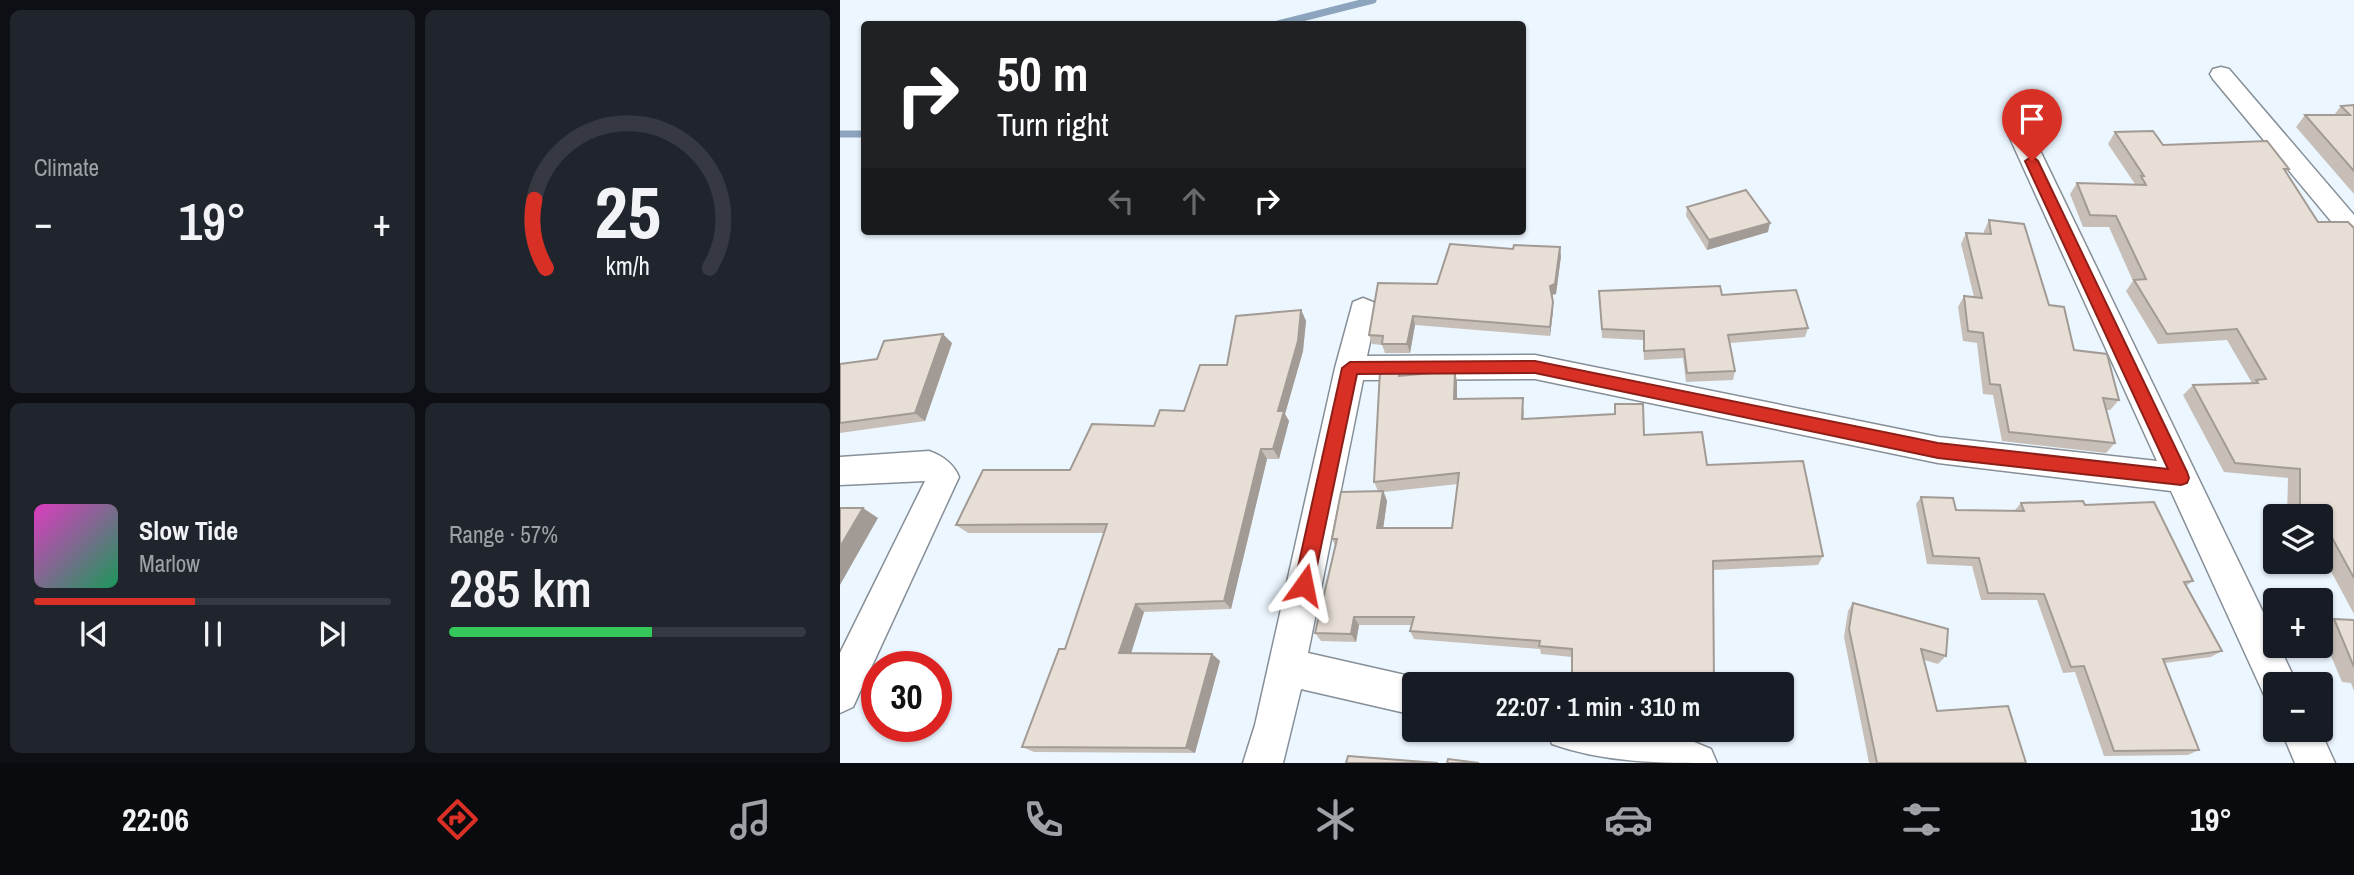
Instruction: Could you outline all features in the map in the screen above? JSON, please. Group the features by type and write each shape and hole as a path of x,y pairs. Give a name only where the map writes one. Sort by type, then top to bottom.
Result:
{"street":[{"path":"2221,74 2354,232"},
{"path":"2021,136 2272,672"},
{"path":"1262,763 1286,667 1363,309"},
{"path":"1350,368 1535,367 1938,450 2181,478"},
{"path":"840,471 929,465 943,477 840,694"},
{"path":"1286,667 1402,692"},
{"path":"1620,742 1675,754 1697,763"},
{"path":"2305,742 2315,763"}],"building":[{"path":"2354,105 2354,171 2305,115 2350,115 2341,106"},
{"path":"2153,131 2163,145 2267,141 2289,169 2284,169 2318,222 2348,222 2354,228 2354,578 2333,540 2333,504 2300,504 2300,469 2235,463 2193,385 2258,383 2256,380 2266,379 2237,329 2167,334 2134,280 2146,279 2116,216 2090,215 2077,183 2146,185 2141,176 2144,176 2115,132"},
{"path":"1746,190 1770,223 1709,240 1687,207"},
{"path":"1989,220 2024,224 2049,305 2064,307 2074,350 2107,354 2119,400 2103,398 2115,443 2009,432 2000,385 1990,384 1983,333 1968,331 1964,296 1982,298 1966,233 1991,234"},
{"path":"1450,244 1513,249 1514,245 1560,247 1555,284 1550,286 1553,302 1550,327 1413,316 1407,344 1382,344 1383,336 1369,335 1378,283 1437,284"},
{"path":"1720,286 1722,295 1796,290 1808,328 1728,335 1735,371 1687,373 1684,349 1644,351 1644,331 1602,329 1599,291"},
{"path":"1301,310 1298,341 1278,411 1284,411 1273,449 1261,449 1224,601 1136,604 1119,653 1212,654 1186,748 1022,747 1059,649 1065,649 1107,524 956,525 983,470 1070,470 1092,424 1154,426 1160,410 1184,411 1200,365 1227,365 1236,316"},
{"path":"943,334 915,413 840,423 840,364 877,359 884,341"},
{"path":"1380,371 1400,371 1399,376 1455,371 1454,399 1523,398 1522,419 1615,414 1615,404 1643,404 1644,435 1702,432 1707,465 1803,461 1823,556 1713,561 1714,672 1572,672 1572,649 1539,646 1540,641 1410,631 1414,617 1354,617 1351,634 1315,633 1337,539 1332,539 1341,492 1383,491 1377,528 1452,528 1459,473 1374,482"},
{"path":"1921,497 1953,498 1956,510 2024,511 2021,503 2083,501 2085,505 2154,502 2193,581 2184,582 2222,651 2163,659 2199,750 2114,751 2084,666 2071,667 2044,594 1988,593 1979,558 1933,556"},
{"path":"840,508 863,508 840,547"},
{"path":"1853,603 1948,629 1946,656 1921,649 1937,711 2008,706 2026,763 1877,763 1849,629"},
{"path":"2334,619 2354,620 2354,667"},
{"path":"1348,756 1438,763 1346,763"},
{"path":"1448,759 1479,763 1447,763"}],"waterway":[{"path":"1290,21 1373,0"},
{"path":"840,134 861,134"}],"route":[{"path":"1304,585 1350,368 1535,367 1938,450 2181,478 2032,161"}]}
